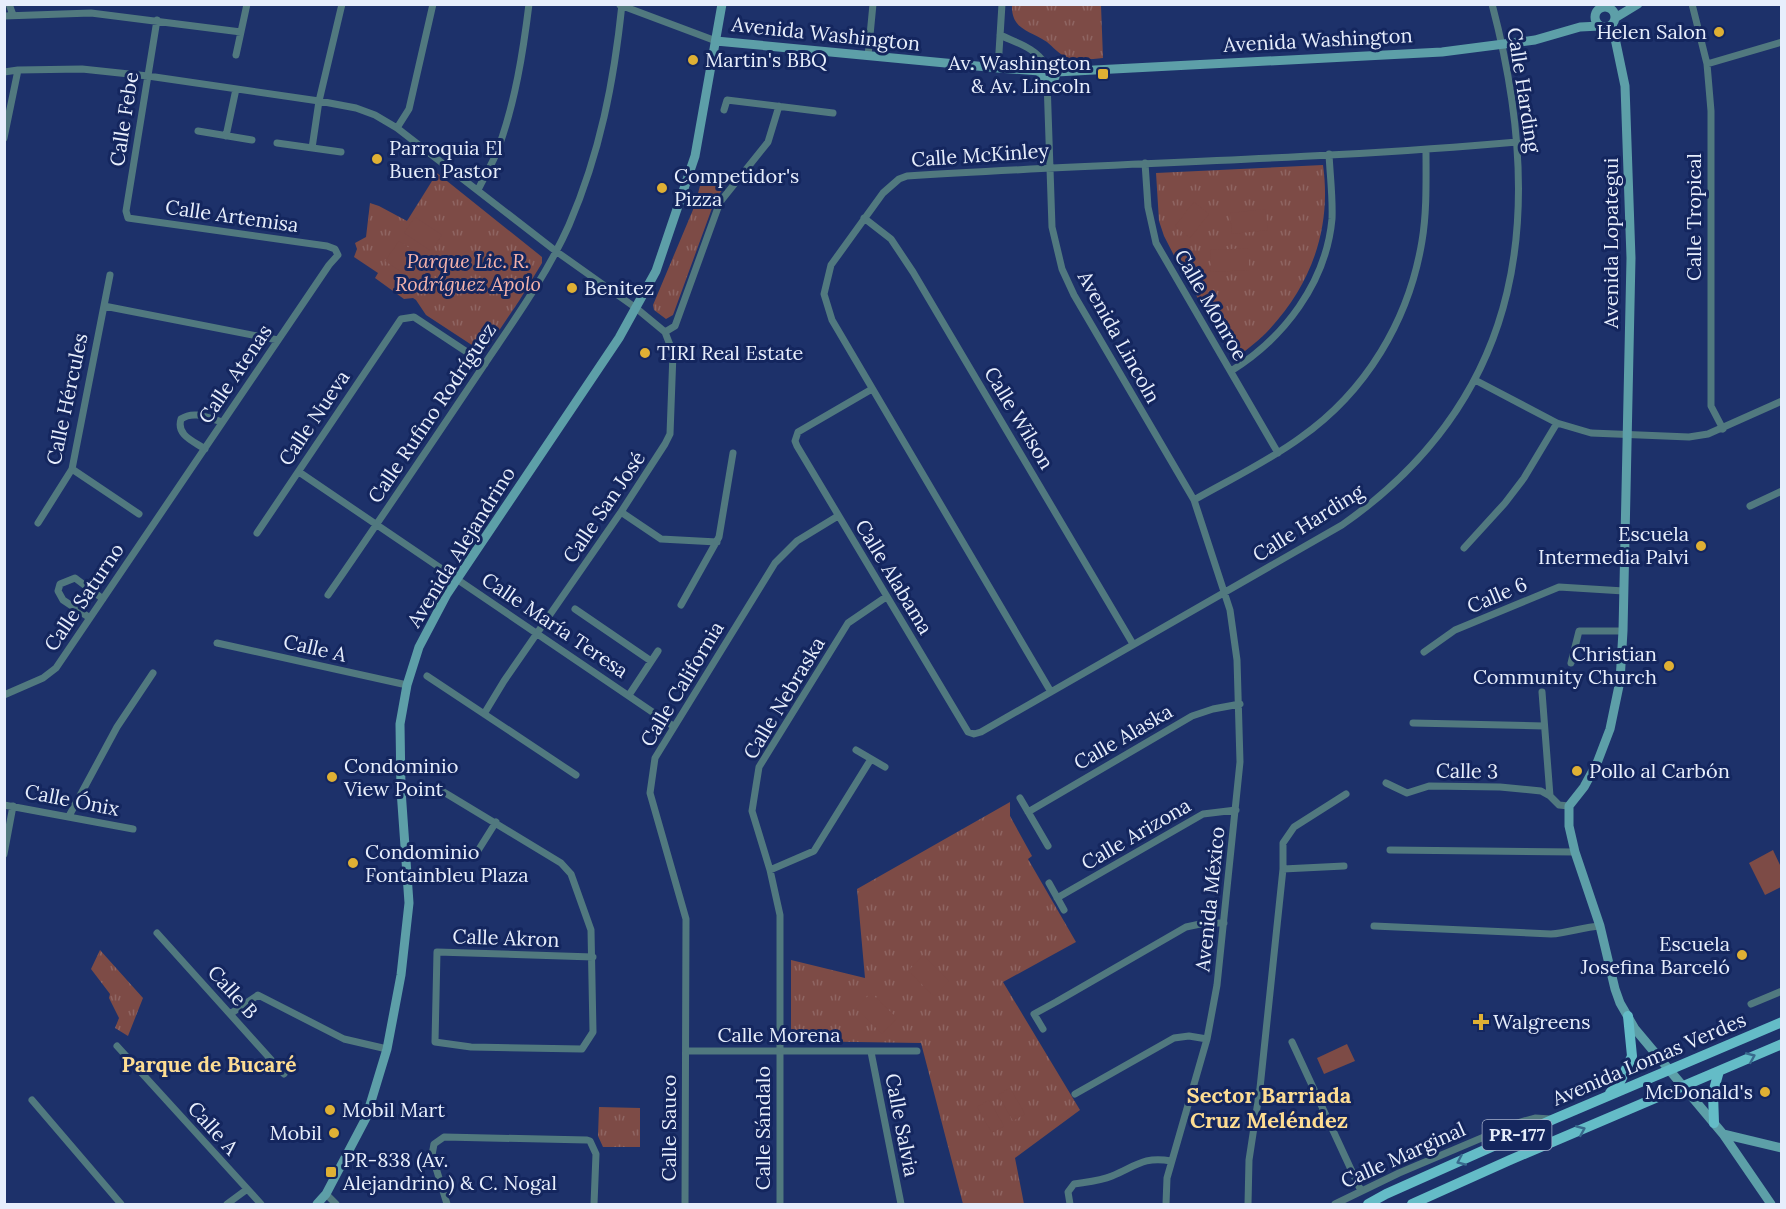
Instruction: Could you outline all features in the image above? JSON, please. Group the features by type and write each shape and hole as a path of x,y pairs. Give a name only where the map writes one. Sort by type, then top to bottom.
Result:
{"main road":[{"path":"1608,1096 1622,1080 1632,1056 1628,1016"},
{"name":"Avenida Lomas Verdes","path":"1368,1204 1554,1119 1782,1022"},
{"name":"Avenida Lomas Verdes","path":"1412,1204 1782,1044"},
{"path":"1714,1123 1713,1093 1719,1071"}],"street":[{"path":"9,4 13,15"},
{"path":"236,55 247,4"},
{"path":"312,148 319,101 342,4"},
{"path":"397,128 409,109 433,4"},
{"path":"478,190 498,150 512,104 529,4"},
{"name":"Avenida Alejandrino","path":"317,1204 326,1194 366,1118 387,1049 401,975 409,903 401,790 400,724 406,685 428,628 457,578 598,372 656,271 695,156 722,4"},
{"path":"868,56 873,4"},
{"path":"998,68 1002,4"},
{"name":"Calle Harding","path":"974,734 1342,525 1382,495 1448,423 1475,380 1493,339 1512,277 1519,220 1520,166 1517,142 1503,45 1492,4"},
{"name":"Avenida Washington","path":"1056,72 1442,52 1503,45 1535,40 1580,27 1636,4"},
{"name":"Calle Tropical","path":"1692,4 1707,64 1711,111 1711,406 1723,429"},
{"path":"622,5 716,41"},
{"name":"Calle Rufino Rodríguez","path":"328,595 522,309 556,252 581,196 604,121 612,86 622,5"},
{"name":"Avenida Washington","path":"1580,27 1602,8 1608,17"},
{"name":"Avenida Lopategui","path":"1569,806 1584,787 1597,763 1610,729 1620,681 1623,631 1631,258 1627,115 1625,86 1608,17 1596,21 1596,11"},
{"path":"4,16 92,13 241,32"},
{"name":"Calle Febe","path":"132,220 128,218 126,211 157,20"},
{"path":"1000,35 1027,47 1038,55 1043,68 1041,76 1047,81 1055,77 1056,72 1051,65 1043,68"},
{"name":"Avenida Washington","path":"716,41 998,68 1043,68"},
{"path":"1707,64 1782,42"},
{"path":"4,72 82,69 148,76 319,101 365,111 397,128 556,252 636,308 665,332 675,326 720,202 768,142 779,106"},
{"path":"4,138 18,70"},
{"name":"Avenida Lincoln","path":"1047,81 1052,227 1062,269 1074,295 1194,500 1225,592"},
{"path":"226,136 236,88"},
{"path":"724,110 727,100 833,113"},
{"path":"198,131 252,140"},
{"path":"277,142 341,152"},
{"name":"Calle McKinley","path":"1051,692 832,320 824,294 831,265 884,193 899,179 907,176 1049,167 1426,150 1517,142"},
{"path":"1194,500 1278,453 1320,423 1357,387 1394,328 1412,289 1426,207 1426,150"},
{"path":"1231,371 1257,353 1289,322 1314,282 1328,240 1332,218 1329,154"},
{"name":"Calle Monroe","path":"1145,163 1149,215 1156,243 1278,453"},
{"name":"Calle Wilson","path":"864,218 891,239 913,272 1133,644"},
{"name":"Calle Artemisa","path":"132,220 327,246"},
{"name":"Calle Atenas","path":"152,523 338,255 335,249 327,246"},
{"name":"Calle Hércules","path":"38,523 72,469 110,275"},
{"path":"104,306 278,340"},
{"name":"Calle Nueva","path":"257,533 399,322 405,317 414,317 484,364"},
{"name":"Calle San José","path":"484,714 504,681 621,512 670,434 673,353 665,332"},
{"path":"1475,380 1557,423 1591,433 1689,437 1708,434 1782,401"},
{"name":"Calle Alabama","path":"872,389 798,432 795,441 968,732 974,734"},
{"path":"205,449 181,432 179,426 181,418 188,414 195,414 222,423"},
{"path":"1464,548 1505,503 1524,478 1557,423"},
{"path":"681,605 717,542 733,453"},
{"path":"72,469 140,514"},
{"name":"Calle María Teresa","path":"299,472 673,726"},
{"path":"1750,506 1782,491"},
{"path":"621,512 661,538 717,542"},
{"name":"Calle California","path":"686,1051 686,919 650,793 655,758 775,563 796,541 838,516"},
{"name":"Calle Saturno","path":"4,695 43,678 56,668 152,523"},
{"path":"90,618 63,600 58,591 60,584 75,578 103,599"},
{"name":"Calle 6","path":"1424,652 1455,630 1559,587 1624,591"},
{"name":"Avenida México","path":"1166,1204 1167,1178 1207,1039 1217,985 1236,810 1240,762 1240,704 1233,628 1225,592"},
{"name":"Calle Nebraska","path":"780,1051 780,915 770,870 752,811 759,767 848,624 886,597"},
{"path":"575,609 651,661"},
{"path":"1571,663 1579,631 1623,631"},
{"name":"Calle A","path":"217,643 406,685"},
{"path":"629,695 658,651"},
{"path":"69,816 117,727 153,673"},
{"path":"427,676 576,775"},
{"path":"1542,692 1550,796"},
{"name":"Calle Alaska","path":"1028,812 1192,716 1240,704"},
{"path":"1413,723 1544,726"},
{"path":"856,750 885,768"},
{"path":"770,870 814,851 871,759"},
{"name":"Calle 3","path":"1386,783 1407,793 1429,786 1541,791 1559,805 1569,806"},
{"path":"401,790 442,790 561,863 572,874 591,930 592,957"},
{"path":"1248,1204 1249,1160 1260,1088 1283,869 1283,843 1294,827 1346,794"},
{"path":"1020,798 1048,846"},
{"name":"Calle Ónix","path":"4,805 134,829"},
{"path":"4,854 13,806"},
{"path":"1569,806 1569,826 1575,852 1600,927 1615,989 1628,1016 1635,1029 1668,1070 1723,1134 1772,1204"},
{"name":"Calle Arizona","path":"1057,898 1203,814 1236,810"},
{"path":"474,857 496,822"},
{"path":"1390,850 1575,852"},
{"path":"1283,869 1344,866"},
{"path":"1049,884 1064,910"},
{"path":"1043,1029 1034,1014 1186,927 1205,923 1224,923"},
{"path":"1374,926 1551,934 1600,927"},
{"name":"Calle B","path":"157,933 284,1074"},
{"name":"Calle Akron","path":"437,952 592,957 592,1032 582,1048 471,1047 435,1042 437,952"},
{"path":"1751,1004 1782,991"},
{"path":"230,1014 258,995 344,1039 387,1049"},
{"path":"1076,1094 1174,1038 1189,1036 1207,1039"},
{"path":"1292,1042 1361,1191"},
{"name":"Calle A","path":"117,1046 261,1204"},
{"name":"Calle Morena","path":"686,1051 917,1052"},
{"name":"Calle Sauco","path":"685,1204 686,1051"},
{"name":"Calle Sándalo","path":"780,1051 780,1204"},
{"name":"Calle Salvia","path":"871,1052 901,1204"},
{"path":"32,1100 121,1204"},
{"name":"Calle Marginal","path":"1335,1204 1399,1173 1516,1123 1535,1118 1554,1119"},
{"path":"1723,1134 1782,1148"},
{"path":"447,1204 432,1155 434,1144 444,1137 587,1140 594,1146 596,1154 594,1204"},
{"path":"1070,1204 1068,1192 1074,1184 1110,1176 1148,1159 1171,1161"},
{"path":"227,1204 246,1190"},
{"path":"326,1194 336,1204"}],"green space":[{"path":"1012,5 1101,5 1103,58 1080,59 1063,56 1047,42 1018,25"},
{"path":"1323,165 1325,189 1321,234 1306,276 1282,315 1262,337 1234,360 1164,236 1159,221 1156,173"},
{"path":"704,170 733,175 715,200 673,315 666,319 654,310 653,305 695,205"},
{"name":"Parque Lic. R. Rodríguez Apolo","path":"437,173 542,257 542,263 484,353 426,315 416,300 404,299 375,278 378,273 354,257 357,249 355,243 366,237 370,203 407,221"},
{"path":"1194,202 1209,214 1190,238 1175,226"},
{"path":"1265,209 1268,230 1232,234 1230,213"},
{"path":"415,217 442,235 431,251 404,233"},
{"path":"399,241 438,267 424,287 385,261"},
{"path":"1249,248 1249,270 1211,272 1210,250"},
{"path":"1010,802 1010,816 1032,856 1028,859 1076,942 1003,982 1080,1110 1015,1158 1024,1204 963,1204 921,1043 791,1041 791,960 865,978 857,889"},
{"path":"1773,850 1781,867 1781,887 1765,895 1749,863"},
{"path":"100,950 143,998 128,1036 115,1028 119,1018 109,998 110,994 91,969"},
{"path":"923,955 949,981 934,996 908,971"},
{"path":"871,993 897,1018 882,1034 856,1008"},
{"path":"1347,1044 1355,1061 1324,1074 1317,1058"},
{"path":"1010,1088 1025,1114 1013,1121 998,1095"},
{"path":"989,1100 1004,1126 992,1133 977,1107"},
{"path":"599,1107 640,1108 640,1147 603,1147 598,1136"}],"place":[{"name":"Helen Salon","path":"1719,32"},
{"name":"Martin's BBQ","path":"693,60"},
{"name":"Av. Washington & Av. Lincoln","path":"1103,74"},
{"name":"Parroquia El Buen Pastor","path":"377,159"},
{"name":"Competidor's Pizza","path":"662,188"},
{"name":"Benitez","path":"572,288"},
{"name":"TIRI Real Estate","path":"645,353"},
{"name":"Escuela Intermedia Palvi","path":"1701,546"},
{"name":"Christian Community Church","path":"1669,666"},
{"name":"Pollo al Carbón","path":"1577,771"},
{"name":"Condominio View Point","path":"332,777"},
{"name":"Condominio Fontainbleu Plaza","path":"353,863"},
{"name":"Escuela Josefina Barceló","path":"1742,955"},
{"name":"Walgreens","path":"1481,1022"},
{"name":"McDonald's","path":"1765,1092"},
{"name":"Mobil Mart","path":"330,1110"},
{"name":"Mobil","path":"334,1133"},
{"name":"PR-838 (Av. Alejandrino) & C. Nogal","path":"331,1172"}],"district":[{"name":"Parque de Bucaré","path":"209,1065"},
{"name":"Sector Barriada Cruz Meléndez","path":"1269,1108"}]}
